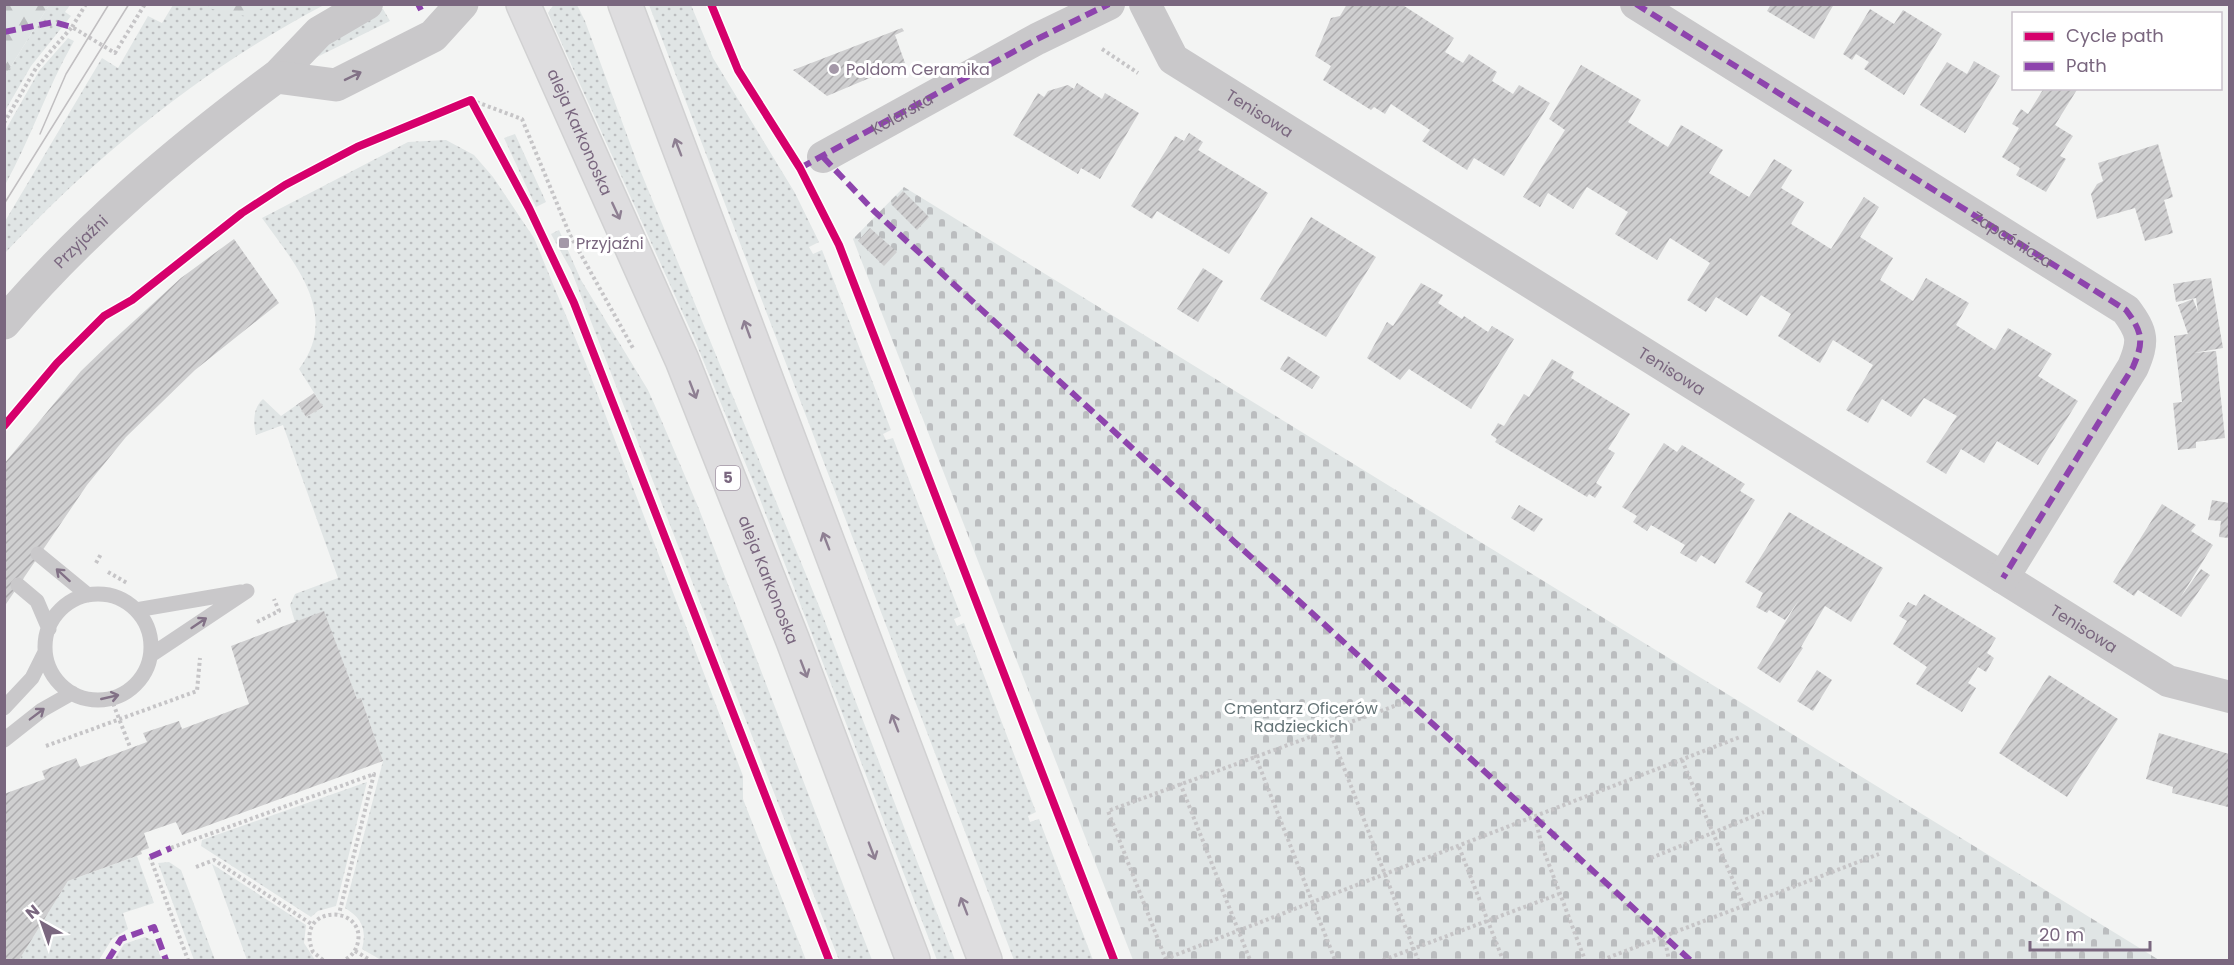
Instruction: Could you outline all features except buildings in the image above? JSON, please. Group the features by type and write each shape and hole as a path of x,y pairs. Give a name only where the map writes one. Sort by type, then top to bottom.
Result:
{"main road":[{"name":"aleja Karkonoska","path":"523,4 682,360 793,641 913,960"},
{"path":"625,4 985,960"}],"street":[{"name":"Przyjaźni","path":"4,323 50,269 103,219 189,144 276,77 320,32 367,4"},
{"path":"276,77 336,85 433,36 462,4"},
{"name":"Kolarska","path":"823,157 1037,39 1109,4"},
{"name":"Tenisowa","path":"1145,4 1173,59 2168,681 2229,697"},
{"name":"Zapaśnicza","path":"1636,4 2126,310 2140,328 2140,349 2133,368 2003,578"}],"lane":[{"path":"38,554 88,595"},
{"path":"18,585 37,601 49,629"},
{"path":"136,610 247,591 151,656"},
{"path":"4,708 32,678 45,652 49,629 56,615 65,605 88,595 114,596 136,610 149,630 151,656 147,667 134,686 111,698 97,700 72,693 54,675 45,652"},
{"path":"4,740 42,710 72,693"}],"path":[{"path":"4,123 36,68 72,27 86,4"},
{"path":"72,27 115,53 145,4"},
{"path":"471,100 477,110"},
{"path":"471,100 522,119 570,235 640,361"},
{"path":"249,626 279,611 271,591"},
{"path":"35,749 197,691 200,650"},
{"path":"111,698 130,747"},
{"path":"1408,701 1255,755 1108,812 1165,960 1740,737"},
{"path":"1329,729 1418,960"},
{"path":"1255,755 1335,960"},
{"path":"1682,760 1744,906"},
{"path":"171,848 374,774 339,914"},
{"path":"1180,783 1250,960"},
{"path":"1651,858 1764,812"},
{"path":"1535,818 1542,846 1585,960"},
{"path":"1459,847 1503,960"},
{"path":"1602,960 1880,854"},
{"path":"150,857 188,960"},
{"path":"196,867 214,860 313,925"},
{"path":"1383,960 1559,894"},
{"path":"323,960 313,952 309,943 313,925 329,914 339,914 350,920 356,929 358,940 355,951 344,960"},
{"path":"1664,936 1669,960"},
{"path":"355,951 370,960"}],"green space":[{"path":"554,4 577,5 585,21 638,165 821,611 955,960 937,960 756,489 694,338 548,13"},
{"path":"4,5 49,5 5,76"},
{"path":"49,5 70,5 65,12 71,16 31,66 5,111 5,76"},
{"path":"173,5 324,5 236,56 154,116 77,181 5,253 4,223 102,58 118,68 148,16 162,23"},
{"path":"207,5 270,5 245,16 212,9"},
{"path":"649,5 691,5 713,58 795,193 819,242 809,247 813,254 822,250 891,430 883,434 886,440 893,438 961,616 954,619 957,626 964,623 1036,812 1028,816 1030,822 1039,819 1093,960 1014,960"},
{"path":"383,9 390,21 315,58 313,51"},
{"path":"68,38 74,41 5,185 5,131 39,71"},
{"path":"515,134 546,202 536,207 504,138"},
{"path":"446,140 474,155 493,177 534,238 586,364 743,776 743,799 806,960 381,960 362,949 364,936 362,925 356,916 345,908 383,761 361,698 357,699 324,612 295,622 290,605 295,594 338,578 283,425 256,435 255,416 257,407 263,399 281,416 298,404 306,417 323,407 299,369 311,349 315,329 314,309 308,290 299,271 262,218 408,142"},
{"name":"Cmentarz Oficerów Radzieckich","path":"904,187 2159,960 1133,960 853,239"},
{"path":"559,230 581,280 648,390 660,417 699,509 872,960 839,960 571,270 551,234"},
{"path":"367,782 336,906 318,911 311,917 201,846 202,840"},
{"path":"137,856 154,903 123,913 128,929 112,939 99,960 19,960 68,881"},
{"path":"169,862 181,870 215,960 194,960 158,863"},
{"path":"212,864 306,925 304,943 315,960 247,960"},
{"path":"145,937 154,941 162,960 114,960 124,944"}],"tram line":[{"path":"40,134 66,74 109,4"},
{"path":"4,204 129,4"}],"marked path":[{"path":"418,4 421,10"},
{"path":"800,168 1037,39 1109,4"},
{"path":"1636,4 2126,310 2132,318 2140,337 2139,350 2133,367 2003,578"},
{"path":"4,32 54,22 72,27"},
{"path":"823,157 874,211 1690,960"},
{"path":"150,857 171,848"},
{"path":"108,960 121,939 154,927 166,960"}],"cycle path":[{"path":"711,4 738,70 800,168 839,245 1114,960"},
{"path":"4,426 57,363 104,316 132,300 242,213 285,185 357,147 471,100 529,208 574,303 829,960"}],"place":[{"name":"Poldom Ceramika","path":"834,69"},
{"name":"Przyjaźni","path":"564,243"}]}
